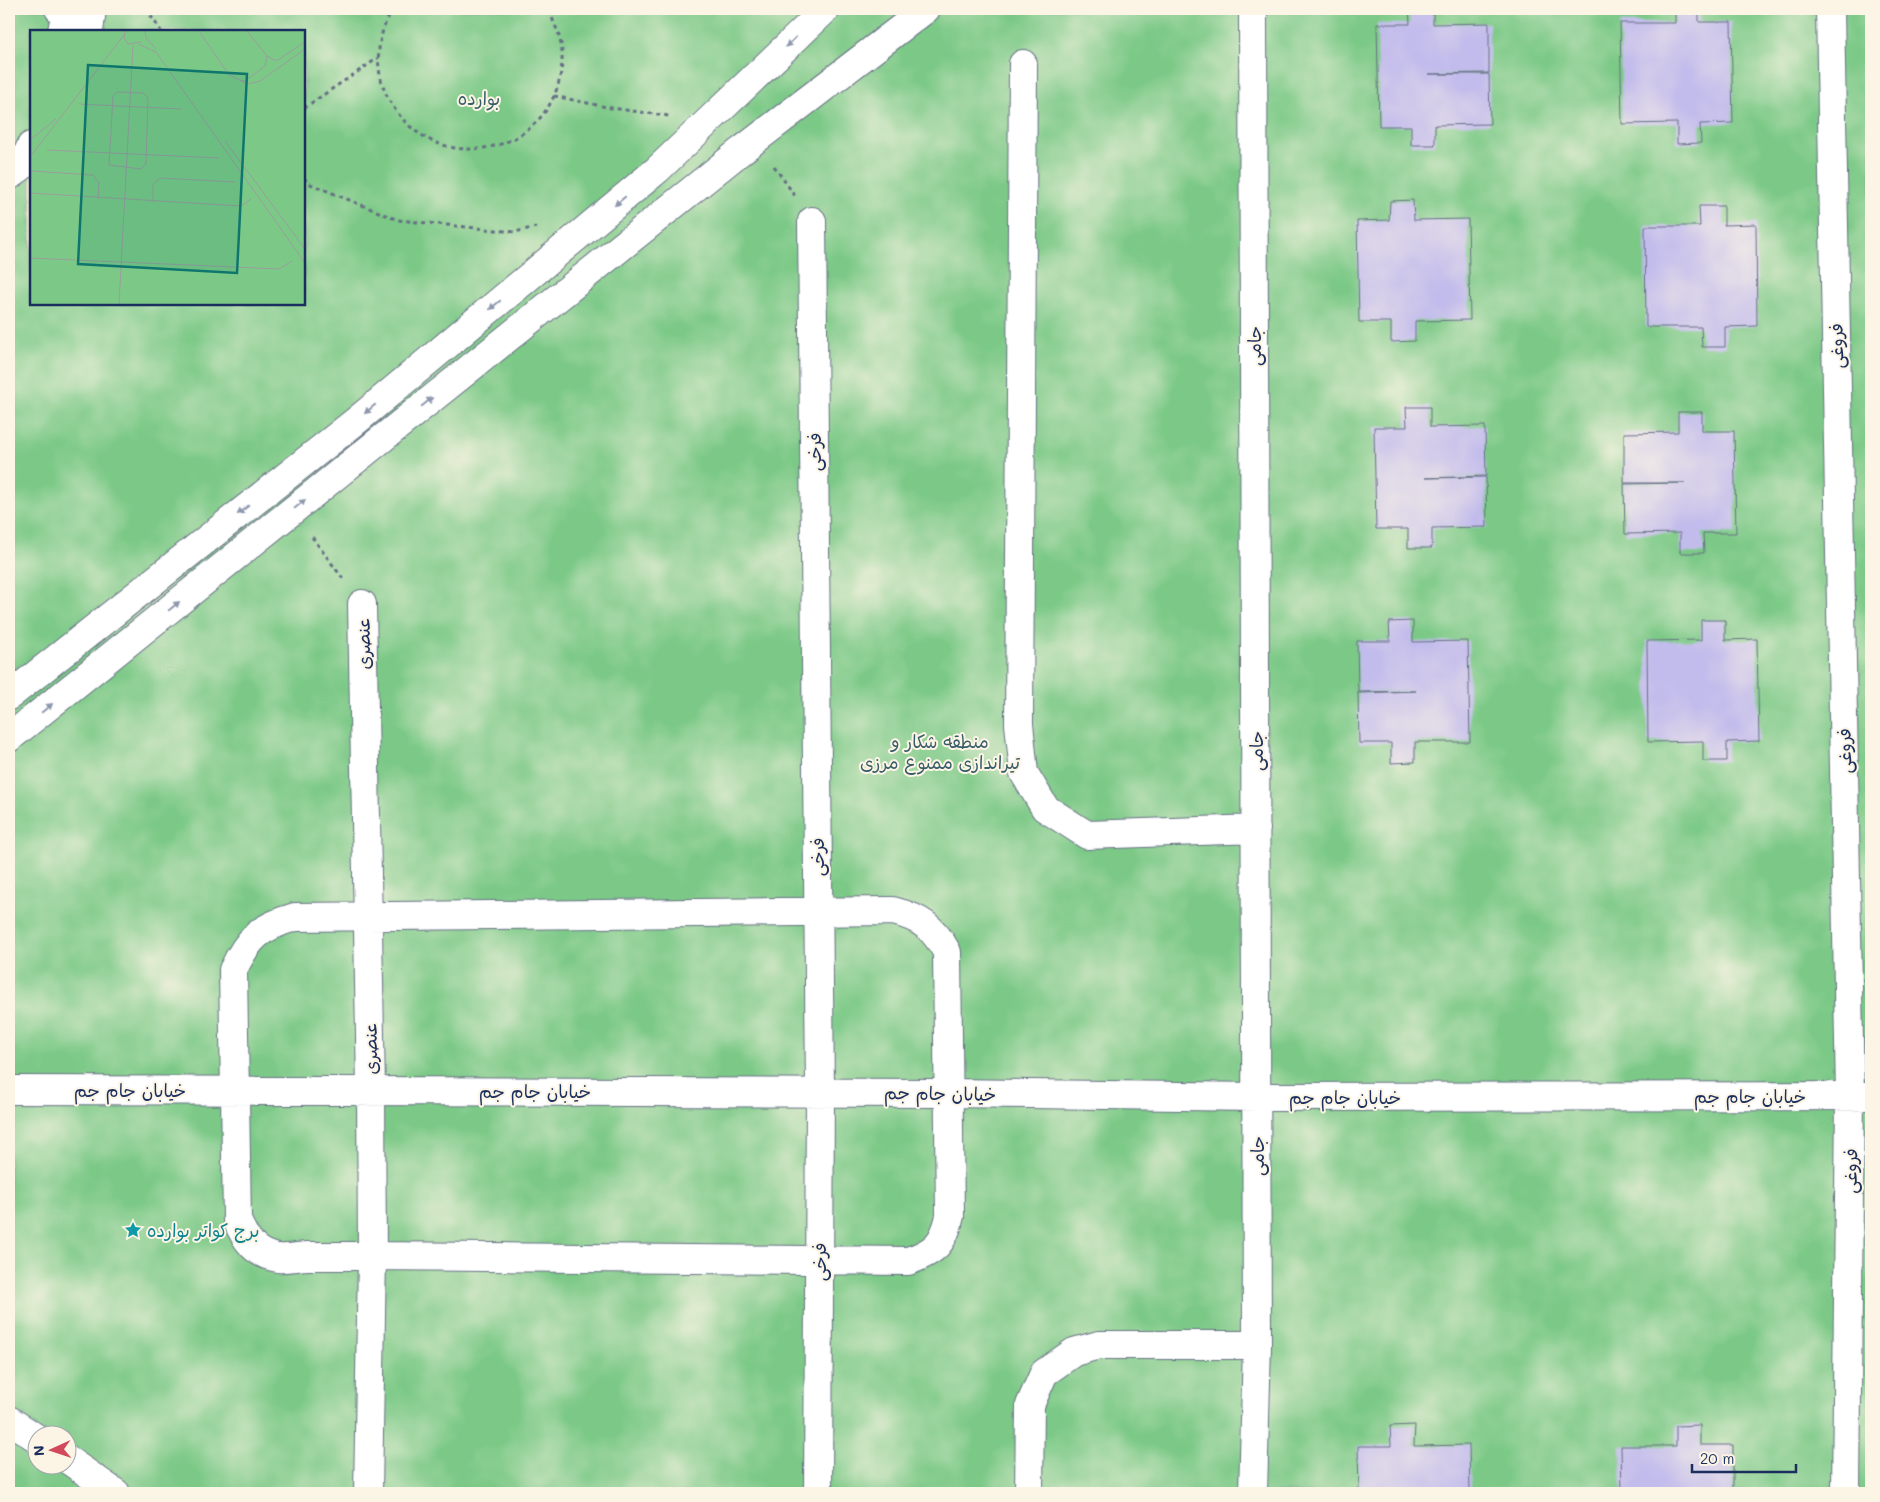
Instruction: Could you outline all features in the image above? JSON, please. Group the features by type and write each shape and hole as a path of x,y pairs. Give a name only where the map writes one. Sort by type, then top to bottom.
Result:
{"street":[{"path":"59,9 65,16 62,30"},
{"path":"89,30 92,9"},
{"path":"9,696 356,421 657,170 826,9"},
{"path":"9,738 756,139 926,9"},
{"name":"جامی","path":"1252,1493 1258,1345 1253,9"},
{"name":"فروغی","path":"1830,9 1861,1096 1846,1493"},
{"path":"1023,64 1018,724 1024,773 1045,808 1087,835 1256,829"},
{"path":"9,176 21,167 30,148"},
{"name":"فرخی","path":"812,221 820,1092 818,1493"},
{"name":"عنصری","path":"362,604 371,1090 372,1256 368,1493"},
{"path":"893,911 910,916 926,924 938,936 947,952 950,1216 946,1232 938,1246 924,1256 908,1261 372,1256 294,1256 280,1258 265,1254 252,1246 243,1235 237,1220 233,970 242,951 256,935 274,923 295,917 818,912 893,911"},
{"name":"خیابان جام جم","path":"9,1090 949,1092 1257,1097 1861,1096"},
{"path":"1029,1493 1030,1405 1044,1373 1074,1352 1099,1345 1258,1345"},
{"path":"9,1420 28,1433"},
{"path":"78,1467 116,1493"}],"path":[{"path":"146,9 160,30"},
{"path":"393,9 387,18 380,38 378,58 381,81 390,102 403,121 420,135 440,145 462,150 485,149 506,142 526,131 542,115 554,96 561,74 562,50 548,9"},
{"path":"305,107 378,58"},
{"path":"554,96 611,108 709,121"},
{"path":"756,139 812,221"},
{"path":"305,179 308,183 398,220 515,232 543,226"},
{"path":"292,511 362,604"},
{"path":"9,850 11,854 9,1090"}],"green space":[{"name":"منطقه شکار و تیراندازی ممنوع مرزی","path":"9,9 1871,9 1871,1493 9,1493"}],"building":[{"path":"1409,9 1433,9 1433,24 1489,23 1489,73 1429,74 1489,74 1490,124 1435,125 1435,145 1411,145 1411,126 1379,126 1377,24 1410,24"},
{"path":"1675,9 1699,9 1699,22 1731,22 1733,123 1700,124 1701,143 1677,144 1677,123 1622,124 1620,23 1675,23"},
{"path":"1413,200 1414,220 1468,219 1470,320 1415,321 1415,341 1391,342 1391,322 1359,322 1357,221 1389,220 1390,201"},
{"path":"1699,206 1724,206 1724,225 1756,224 1757,326 1725,327 1725,347 1702,347 1701,327 1646,327 1645,226 1700,226"},
{"path":"1406,407 1430,407 1430,427 1485,426 1486,476 1425,478 1486,477 1487,527 1432,528 1432,548 1408,548 1408,529 1376,529 1374,427 1407,427"},
{"path":"1678,412 1702,412 1702,431 1734,431 1736,533 1703,533 1704,553 1680,553 1680,533 1625,534 1624,484 1685,483 1624,483 1624,433 1678,432"},
{"path":"1701,620 1725,620 1725,640 1757,639 1759,741 1727,742 1727,761 1703,761 1703,741 1648,742 1647,641 1701,640"},
{"path":"1413,621 1413,642 1468,641 1470,742 1415,742 1415,762 1391,763 1391,743 1359,743 1358,693 1416,691 1358,692 1357,641 1390,641 1389,622"},
{"path":"1415,1425 1414,1446 1469,1445 1470,1493 1359,1493 1358,1446 1391,1446 1390,1426"},
{"path":"1700,1425 1700,1445 1733,1445 1733,1493 1622,1493 1621,1446 1676,1446 1676,1426"}],"place":[{"name":"برج کواتر بوارده","path":"133,1230"}],"park label":[{"name":"بوارده","path":"479,98"}]}
